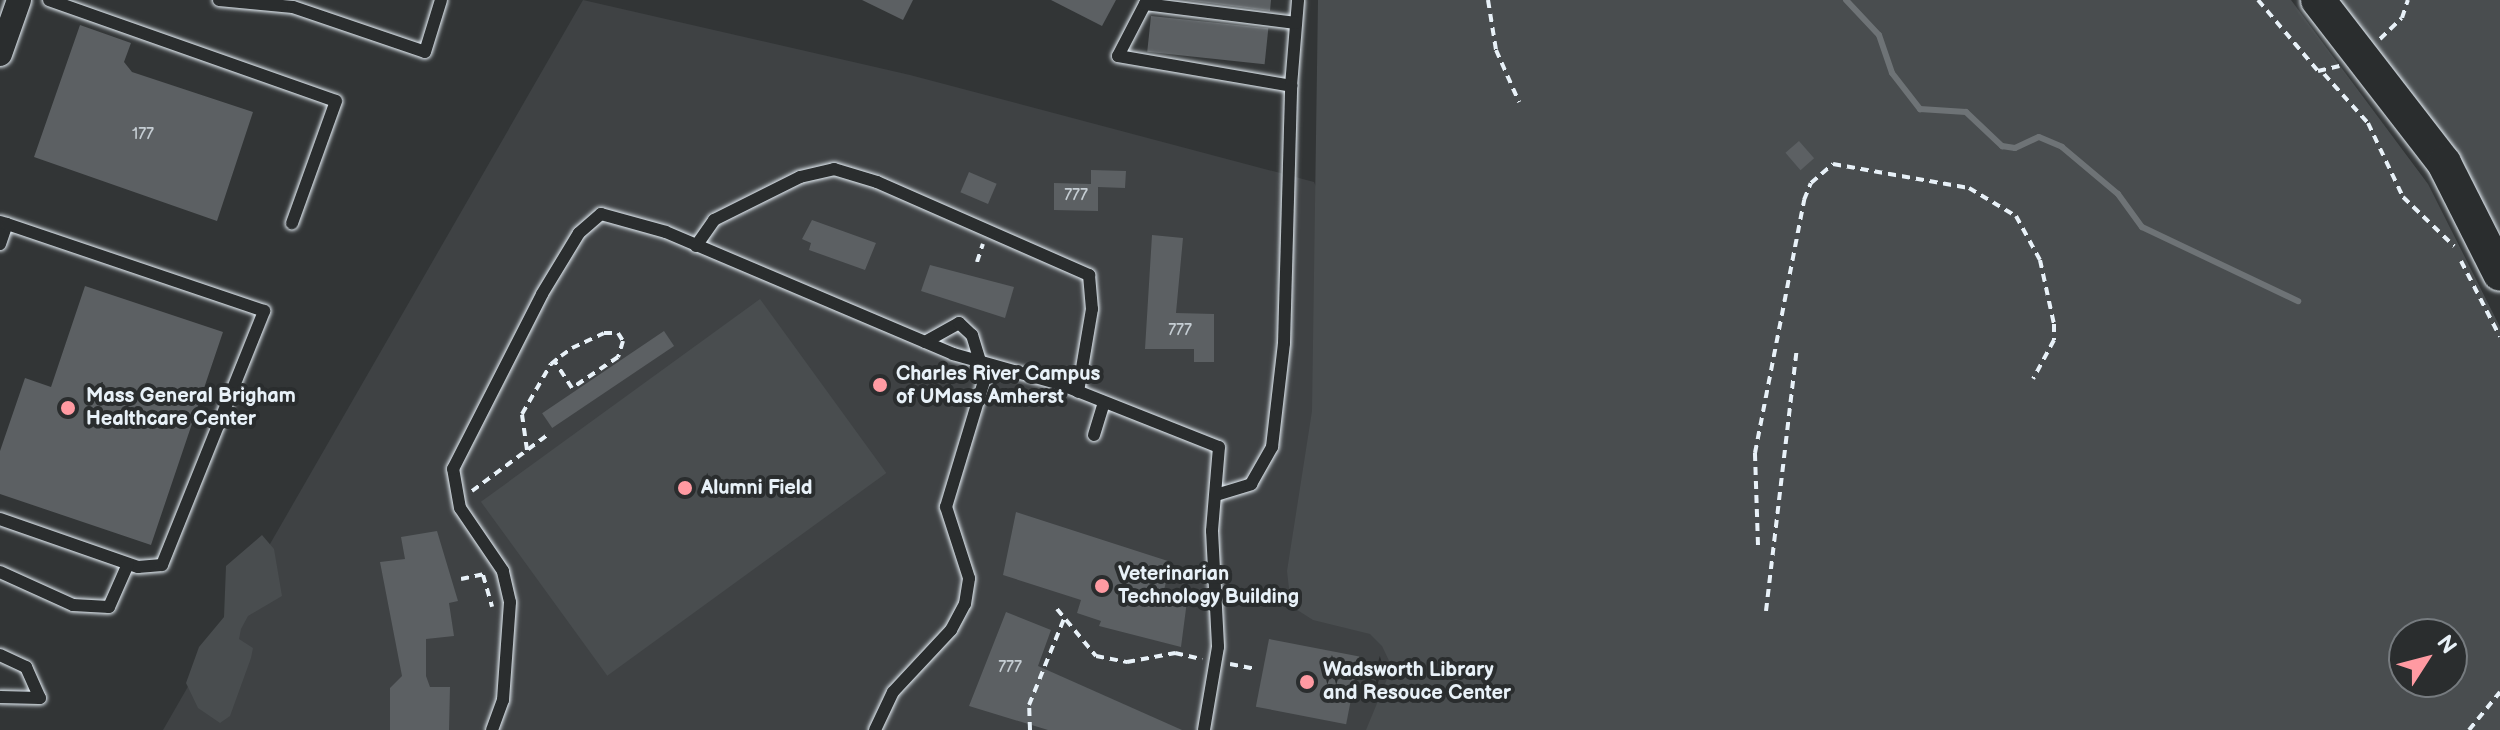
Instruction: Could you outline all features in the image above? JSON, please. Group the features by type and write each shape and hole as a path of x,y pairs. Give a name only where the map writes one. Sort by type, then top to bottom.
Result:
{"main road":[{"path":"2318,0 2444,163 2500,274"}],"street":[{"path":"0,54 11,7"}],"lane":[{"path":"49,0 336,101 292,223"},
{"path":"219,0 274,3 425,52 441,0"},
{"path":"1216,495 1251,484 1272,447 1284,343 1291,86 1298,0"},
{"path":"1291,86 1118,56 1146,2 1296,23"},
{"path":"696,246 714,220 800,177 834,169 877,182 1089,275 1092,309 1078,392"},
{"path":"492,730 503,700 510,626 503,571 457,502 451,479 456,459 542,294 589,220 614,214 925,342 1078,392 1219,447 1216,661 1204,730"},
{"path":"0,244 4,223 264,311 173,551 162,565 128,564 0,519"},
{"path":"875,730 893,692 951,630 965,604 969,578 946,507 985,364 972,335 959,323 925,342"},
{"path":"1094,435 1104,403"},
{"path":"0,572 73,605 109,607 128,564"},
{"path":"0,655 26,667 40,698 0,697"}],"path":[{"path":"1488,0 1496,50 1519,102"},
{"path":"2324,74 2368,123 2403,197 2457,251 2473,294 2500,337"},
{"path":"1758,545 1755,453 1804,200 1811,183 1833,164 1969,188 2008,208 2029,236 2049,287 2054,340 2033,379"},
{"path":"527,450 522,414 555,362 604,333 618,333 623,341 618,357 572,388 555,362"},
{"path":"1766,611 1797,348"},
{"path":"457,502 550,433"},
{"path":"461,579 503,571"},
{"path":"1057,609 1082,645 1112,661 1175,653 1255,669"},
{"path":"1030,730 1029,705 1064,618"},
{"path":"2469,730 2500,692"}],"shaded area":[{"name":"Charles River Campus of UMass Amherst","path":"583,0 910,75 1314,182 1545,730 163,730"},
{"path":"1318,0 2291,0 2428,184 2500,327 2500,730 1366,730 1392,667 1382,646 1370,634 1313,620 1291,606 1287,571 1312,411"},
{"path":"2338,0 2500,0 2500,233 2450,143"},
{"name":"Alumni Field","path":"760,299 886,473 607,676 481,502"},
{"path":"262,535 274,549 282,596 248,616 241,629 239,639 253,648 251,658 230,716 220,723 198,708 186,683 199,647 224,617 226,566"}],"building":[{"path":"862,0 913,0 903,20"},
{"path":"1051,0 1116,0 1102,26"},
{"path":"1185,0 1271,0 1270,11"},
{"path":"1151,16 1268,28 1265,64 1147,52"},
{"path":"80,25 131,43 124,62 132,72 253,112 217,221 34,157"},
{"path":"1799,141 1814,158 1801,170 1785,153"},
{"path":"1091,170 1126,171 1125,188 1098,187 1098,211 1054,210 1054,183 1091,184"},
{"path":"969,172 997,184 988,204 960,192"},
{"path":"812,220 876,243 865,270 809,250 811,243 802,239"},
{"path":"1152,235 1183,238 1176,313 1214,314 1214,362 1194,362 1194,349 1145,349"},
{"path":"930,265 1014,287 1005,318 921,291"},
{"path":"85,286 223,332 151,545 0,494 0,451 25,378 51,387"},
{"path":"664,331 674,346 552,428 542,413"},
{"name":"Veterinarian Technology Building","path":"1016,512 1171,562 1163,594 1187,601 1181,647 1099,626 1101,621 1077,613 1081,600 1003,575"},
{"path":"437,531 458,601 449,603 454,636 426,639 426,676 430,687 450,687 449,730 390,730 390,688 402,676 380,562 405,559 401,537"},
{"path":"1006,612 1051,630 1038,666 1182,730 1048,730 969,706"},
{"name":"Wadsworth Library and Resouce Center","path":"1269,639 1359,657 1346,724 1256,707"}],"waterway":[{"path":"1846,0 1879,35 1892,73 1920,109 1966,112 2002,146 2015,148 2039,137 2062,147 2118,194 2142,227 2298,301"}],"place":[{"name":"Charles River Campus of UMass Amherst","path":"880,385"},
{"name":"Mass General Brigham Healthcare Center","path":"68,408"},
{"name":"Alumni Field","path":"685,488"},
{"name":"Veterinarian Technology Building","path":"1102,586"},
{"name":"Wadsworth Library and Resouce Center","path":"1307,682"}]}
